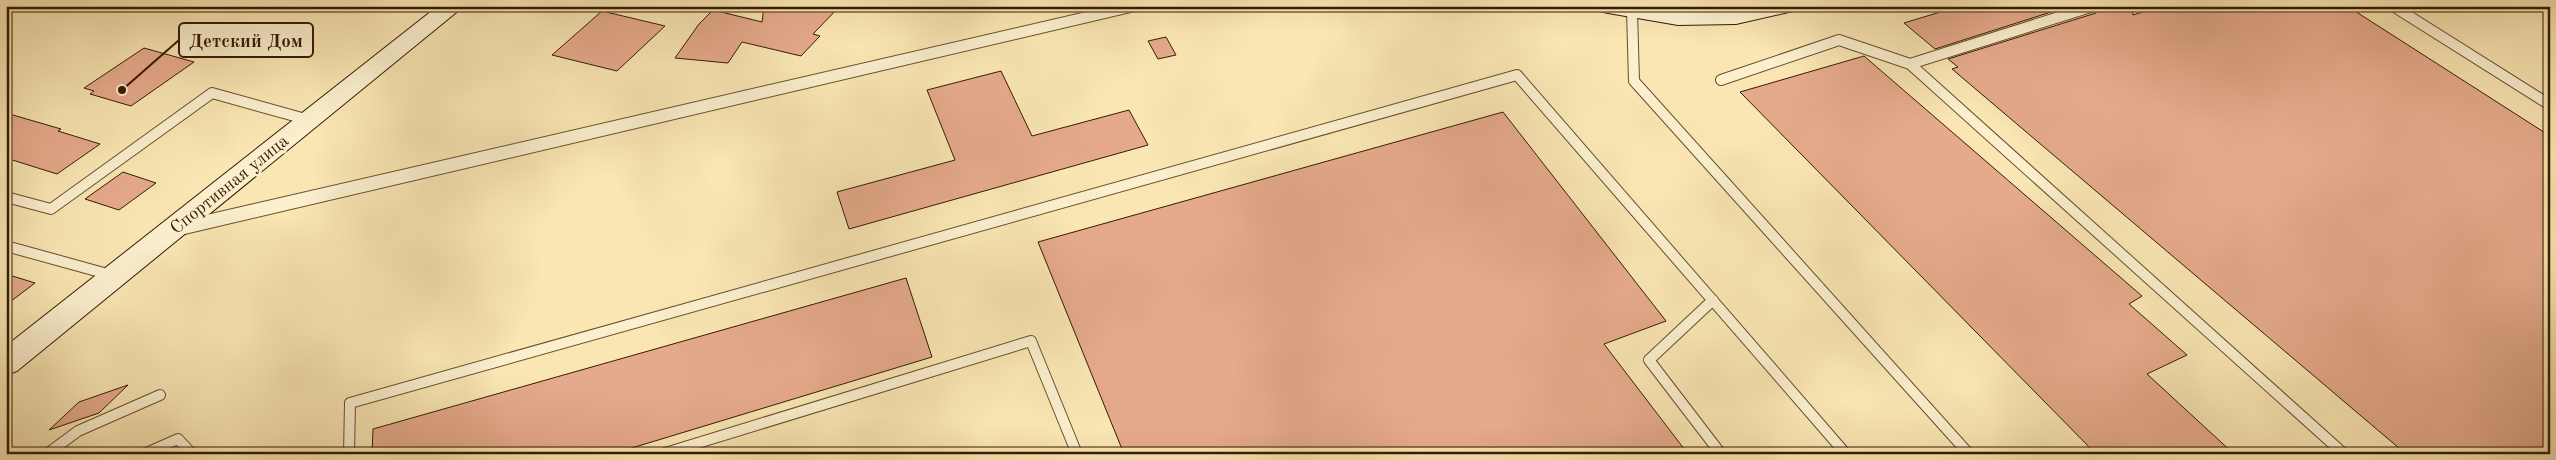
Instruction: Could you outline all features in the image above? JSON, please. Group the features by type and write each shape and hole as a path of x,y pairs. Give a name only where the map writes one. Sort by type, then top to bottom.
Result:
{"street":[{"name":"Спортивная улица","path":"6,363 453,6"},
{"path":"172,230 1135,6"},
{"path":"1608,6 1678,18 1736,17 1785,6"}],"lane":[{"path":"1910,64 2094,6"},
{"path":"2393,6 2550,105"},
{"path":"1632,11 1634,81 1969,454"},
{"path":"1721,80 1839,40 1910,64 2344,454"},
{"path":"349,454 350,403 1518,74 1846,454"},
{"path":"6,197 51,210 212,93 310,120"},
{"path":"6,246 114,276"},
{"path":"1713,300 1649,360 1721,454"},
{"path":"662,454 1031,341 1077,454"},
{"path":"47,454 78,431 160,395"},
{"path":"144,454 178,439 192,454"}],"building":[{"path":"764,6 840,6 813,34 820,36 801,56 742,42 728,63 675,58 699,24 713,10 762,22"},
{"path":"1960,6 2070,6 1935,49 1904,23"},
{"path":"2101,6 2132,6 2133,15 2162,6 2347,6 2550,136 2550,454 2406,454 1952,69 1958,67 1948,59 2096,13"},
{"path":"602,11 665,26 617,71 552,55"},
{"path":"1166,37 1176,55 1158,59 1148,41"},
{"path":"144,48 194,62 131,106 90,94 94,91 84,88"},
{"path":"1864,56 2142,296 2129,304 2187,355 2147,374 2234,454 2096,454 1740,92"},
{"path":"1001,71 1032,136 1129,110 1148,145 849,229 837,192 955,160 927,90"},
{"path":"1503,112 1666,321 1604,344 1688,454 1124,454 1038,242"},
{"path":"6,113 61,129 58,131 100,144 57,174 6,158"},
{"path":"123,172 156,183 119,210 85,199"},
{"path":"6,274 35,283 6,305"},
{"path":"906,278 932,357 612,454 372,454 373,429"},
{"path":"128,385 99,413 49,430 79,402"}],"place":[{"name":"Детский Дом","path":"122,90"}]}
